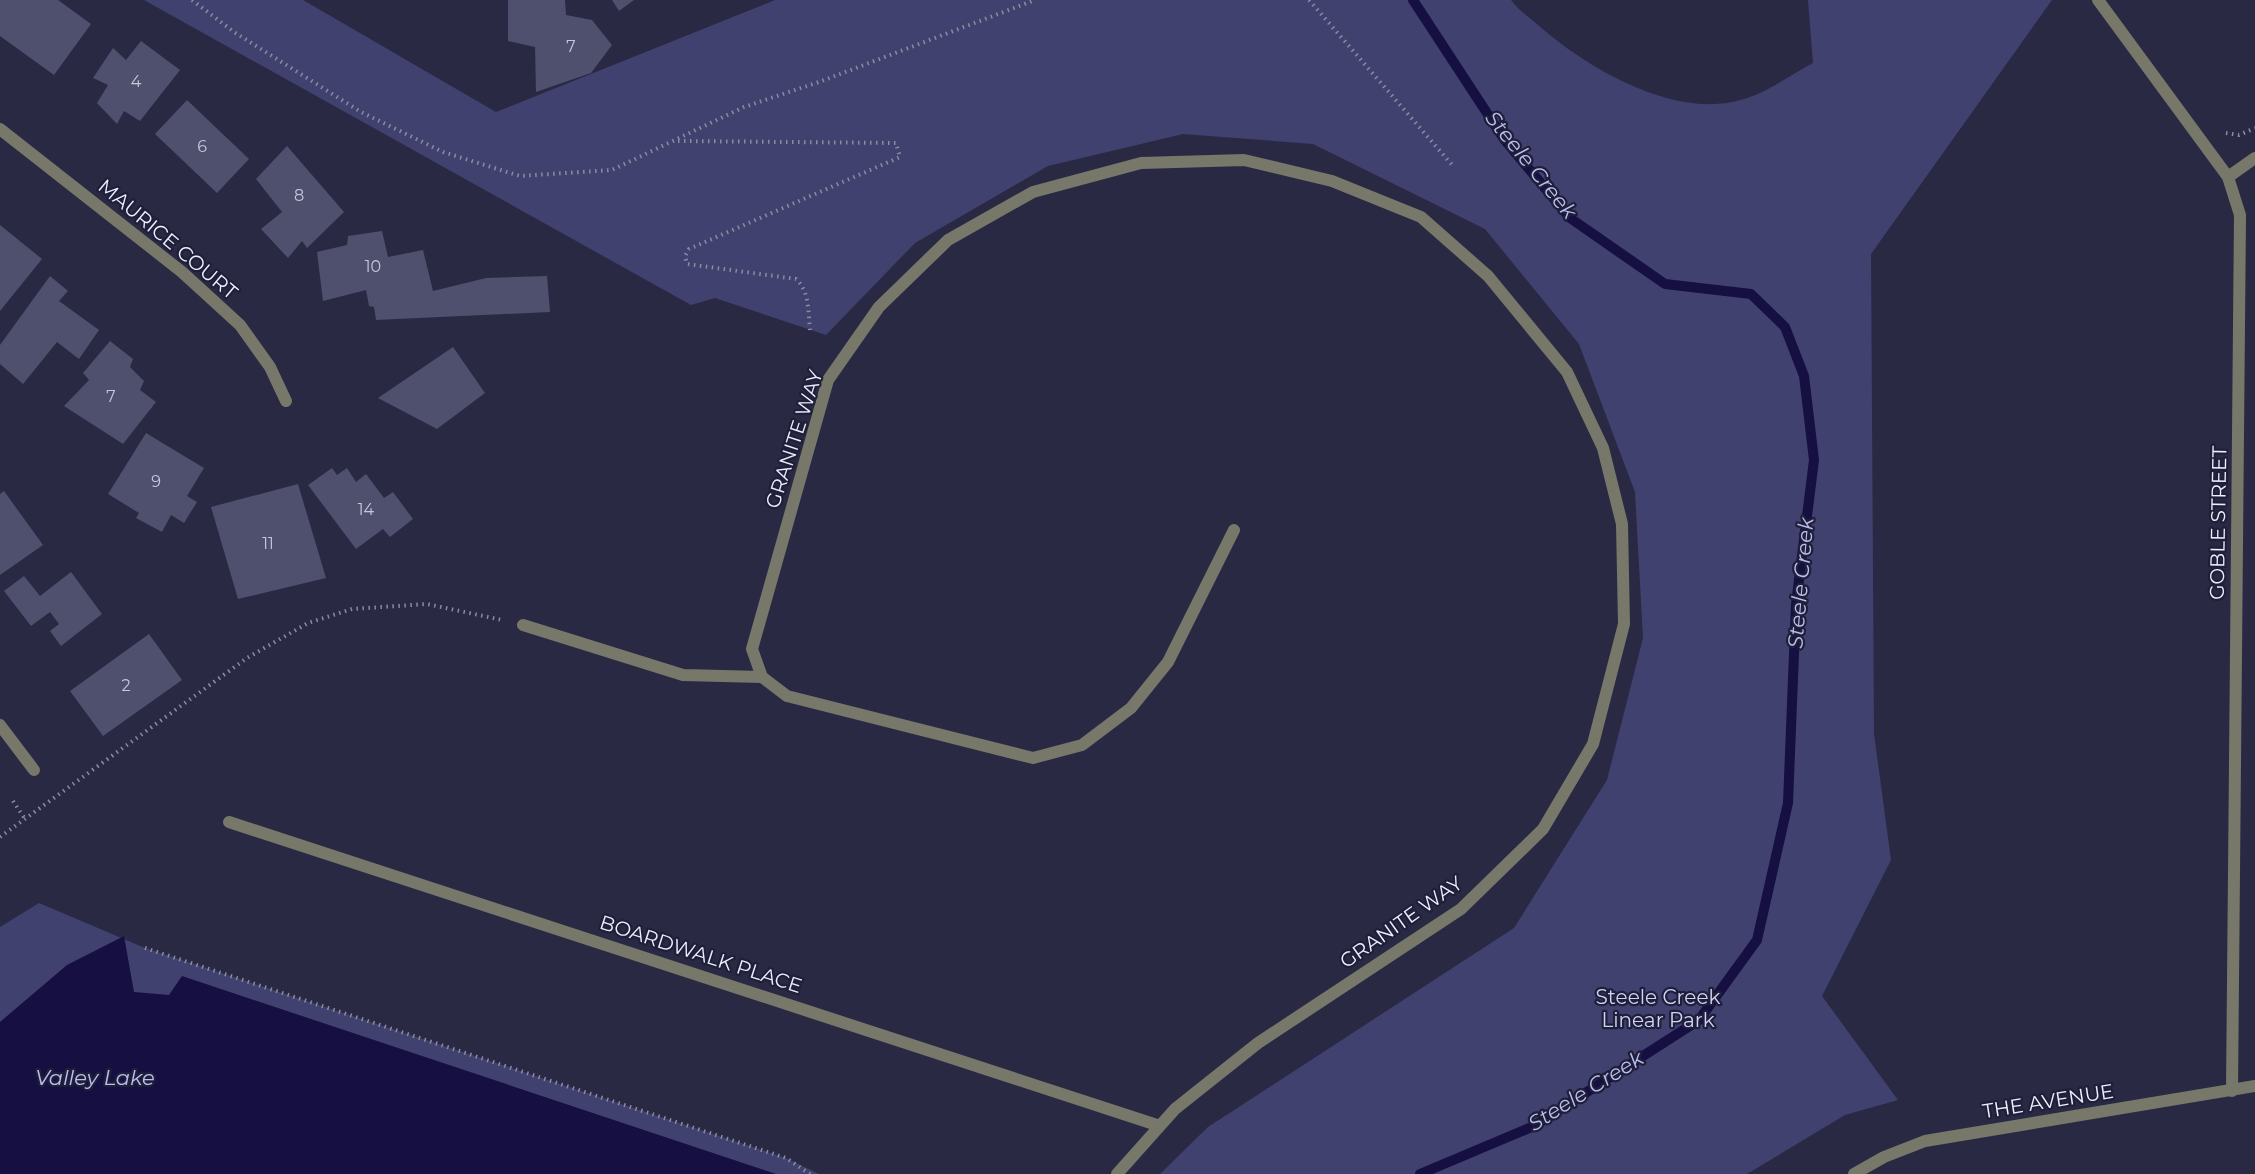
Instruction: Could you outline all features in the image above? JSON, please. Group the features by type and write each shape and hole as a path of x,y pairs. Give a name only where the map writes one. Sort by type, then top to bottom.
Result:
{"street":[{"name":"GOBLE STREET","path":"2098,0 2228,177 2240,215 2232,1090"},
{"name":"MAURICE COURT","path":"0,129 182,272 240,325 270,368 286,401"},
{"path":"2228,177 2255,158"},
{"name":"GRANITE WAY","path":"762,677 752,649 828,380 879,307 948,240 1034,192 1141,163 1244,160 1332,181 1421,217 1488,276 1567,372 1603,447 1622,524 1624,624 1593,744 1543,829 1461,909 1258,1043 1175,1109 1117,1174"},
{"path":"523,625 683,675 762,677 787,696 1033,758 1082,745 1131,708 1168,662 1234,530"},
{"path":"0,725 33,770"},
{"name":"BOARDWALK PLACE","path":"229,822 1160,1126"},
{"name":"THE AVENUE","path":"1854,1174 1884,1157 1925,1141 2255,1086"}],"path":[{"path":"192,0 234,32 360,112 443,152 520,176 612,170 677,141 744,107 819,82 1035,0"},
{"path":"1309,0 1453,166"},
{"path":"677,141 897,143 900,157 689,249 685,256 687,264 796,279 803,285 806,294 810,330"},
{"path":"0,837 248,657 308,623 352,609 427,604 523,625"},
{"path":"13,801 25,819"},
{"path":"145,948 786,1158 810,1174"}],"green space":[{"name":"Steele Creek Linear Park","path":"144,0 303,0 496,112 775,0 1511,0 1558,41 1607,73 1662,97 1690,103 1718,104 1752,96 1813,63 1808,0 2052,0 1871,254 1874,734 1891,860 1822,996 1898,1100 1845,1115 1747,1174 1160,1174 1208,1127 1514,928 1607,780 1643,638 1635,492 1579,344 1485,229 1313,144 1183,134 1048,166 915,243 826,335 715,298 691,305"},
{"name":"Valley Lake","path":"39,903 145,948 786,1158 819,1174 0,1174 0,927"}],"water":[{"name":"Valley Lake","path":"124,936 134,992 169,995 182,976 776,1174 0,1174 0,1022 67,965"}],"building":[{"path":"0,0 58,0 91,24 54,75 0,36"},
{"path":"508,0 565,0 566,15 592,20 612,45 591,73 536,92 535,47 508,41"},
{"path":"612,0 634,0 619,11"},
{"path":"141,41 180,70 140,121 124,111 117,124 97,103 108,85 93,78 113,48 126,60"},
{"path":"187,100 249,159 217,193 155,134"},
{"path":"287,146 344,212 307,248 302,241 288,258 261,229 282,212 256,179"},
{"path":"0,225 42,259 0,311"},
{"path":"382,231 388,257 423,250 433,291 486,278 547,276 550,312 376,320 374,307 369,306 366,290 323,301 317,252 347,245 348,236"},
{"path":"50,276 68,291 59,301 99,330 79,359 57,342 23,384 0,364 0,345"},
{"path":"110,341 133,359 130,367 144,381 140,390 156,402 123,444 64,406 89,380 83,373"},
{"path":"453,347 485,393 437,429 378,398"},
{"path":"146,433 204,468 187,496 197,502 184,523 171,515 162,532 136,518 139,513 108,494"},
{"path":"332,468 337,475 347,468 356,482 366,474 384,498 393,492 413,519 390,537 383,529 356,549 308,485"},
{"path":"298,484 326,578 238,599 211,507"},
{"path":"4,491 43,545 0,575 0,494"},
{"path":"71,572 102,614 61,646 50,631 59,624 50,612 31,626 4,591 24,576 40,596"},
{"path":"149,634 182,680 103,736 70,691"}],"waterway":[{"name":"Steele Creek","path":"1413,0 1504,139 1570,218 1665,284 1751,294 1785,327 1804,376 1814,460 1796,604 1788,803 1757,940 1699,1020 1534,1126 1420,1174"}]}
